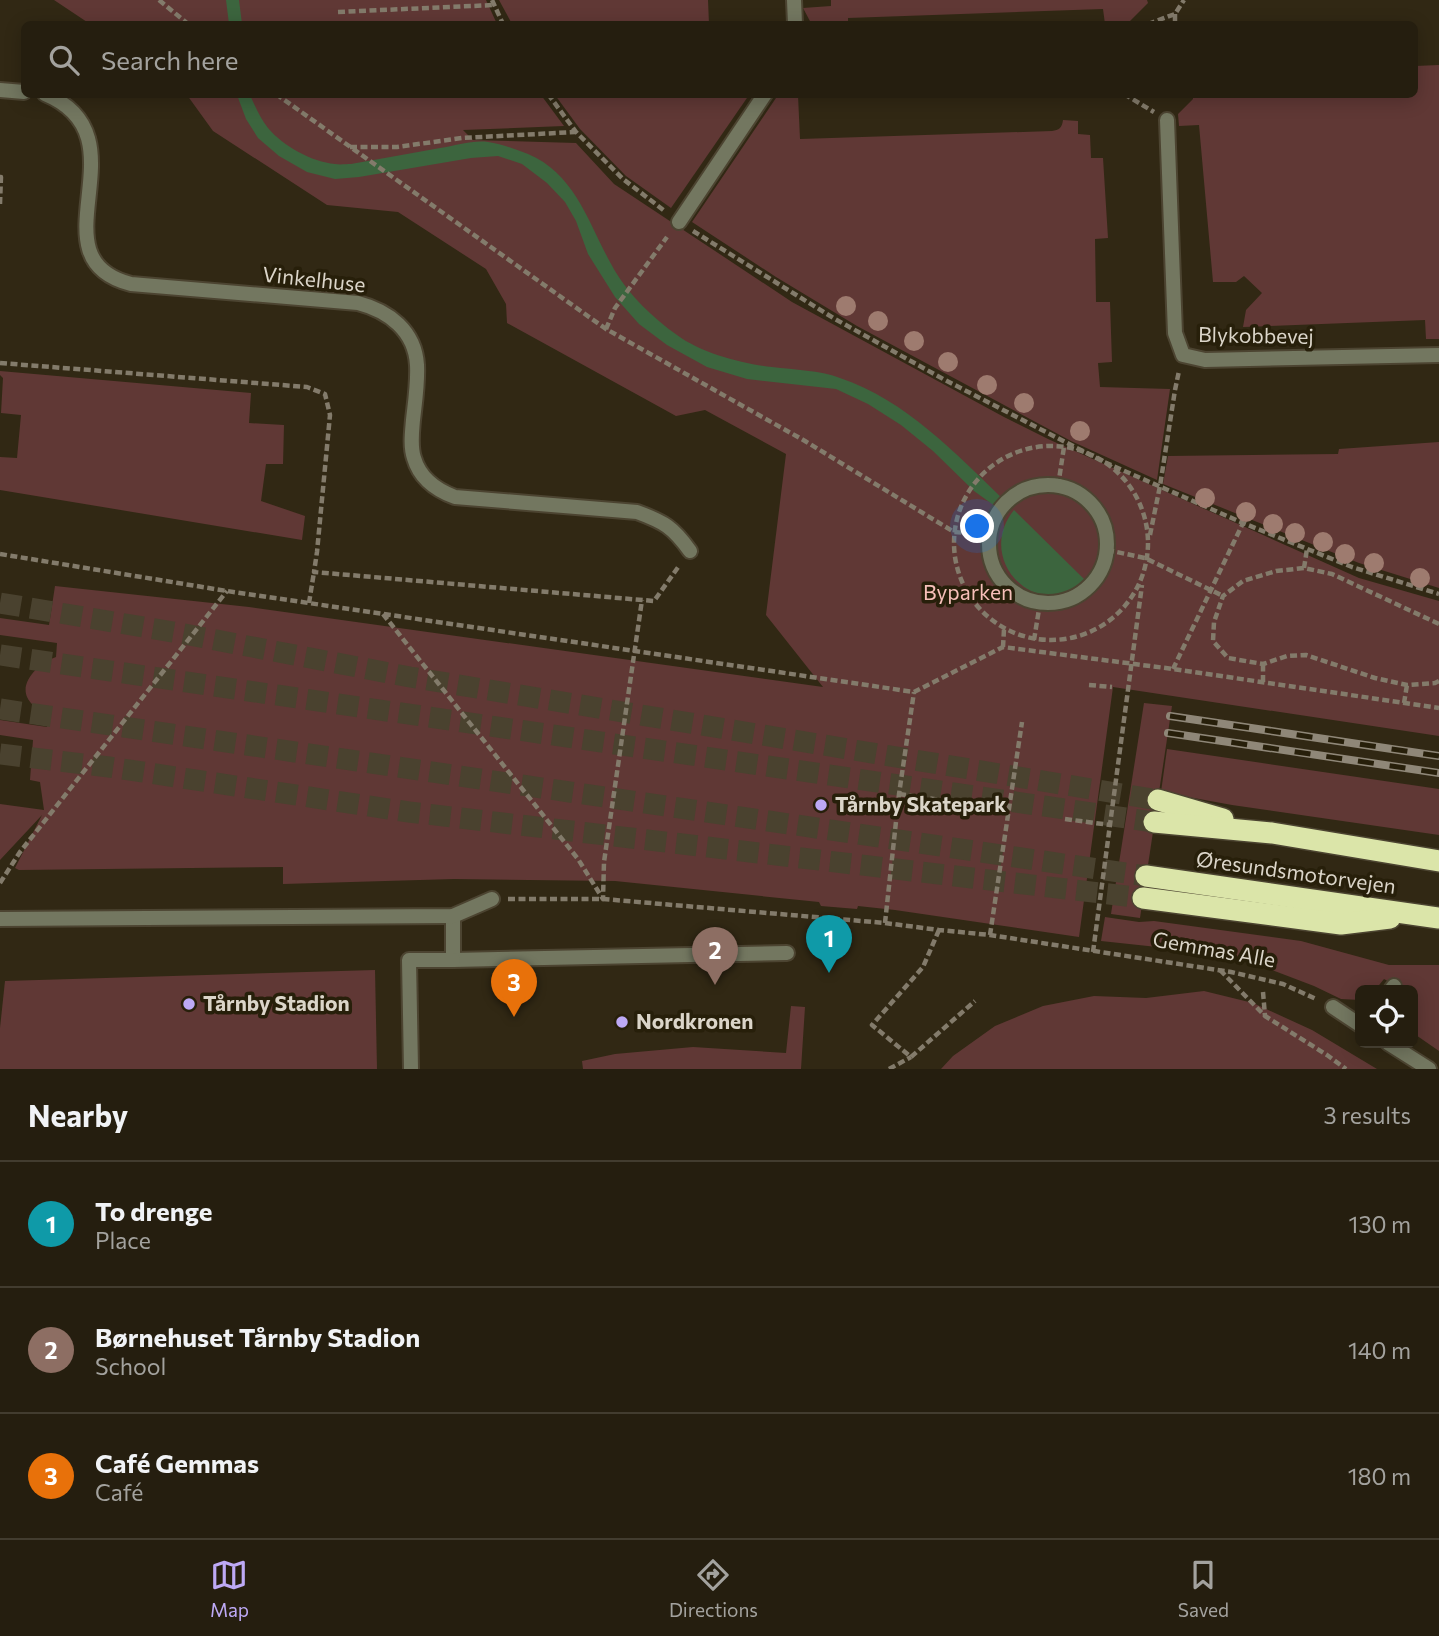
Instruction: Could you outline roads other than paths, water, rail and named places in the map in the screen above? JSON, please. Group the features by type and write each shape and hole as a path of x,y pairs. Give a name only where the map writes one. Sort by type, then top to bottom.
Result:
{"highway":[{"path":"1158,800 1272,834"},
{"name":"Øresundsmotorvejen","path":"1154,822 1272,834 1439,861"},
{"name":"Øresundsmotorvejen","path":"1146,876 1429,916"},
{"path":"1143,898 1341,924 1429,916"}],"street":[{"path":"794,0 795,21"},
{"path":"0,90 21,92"},
{"name":"Vinkelhuse","path":"54,98 73,111 83,124 89,140 92,157 86,232 94,261 104,272 131,284 358,303 373,307 399,323 414,350 417,365 413,456 428,482 441,492 456,497 637,512 661,521 679,535 690,551"},
{"path":"678,222 762,98"},
{"name":"Blykobbevej","path":"1167,120 1175,333 1184,355 1205,360 1439,355"},
{"path":"1042,485 1058,486 1075,492 1089,502 1100,516 1106,533 1107,550 1096,580 1084,591 1071,599 1040,603 1018,595 1000,580 989,551 989,535 994,520 1013,496 1042,485"},
{"path":"0,919 453,916 492,900"},
{"path":"453,916 453,960"},
{"path":"411,1069 409,960 787,953"},
{"path":"1333,1007 1355,1022"},
{"path":"1396,1048 1429,1069"}],"tunnel":[{"path":"0,603 179,633 410,677 1158,800"},
{"path":"0,655 1154,822"},
{"path":"0,709 1146,876"},
{"path":"0,754 109,767 409,812 1143,898"}],"railway":[{"path":"1170,716 1439,756"},
{"path":"1168,733 1439,773"}],"place":[{"name":"Tårnby Skatepark","path":"821,805"},
{"name":"To drenge","path":"829,973"},
{"name":"Børnehuset Tårnby Stadion","path":"715,985"},
{"name":"Tårnby Stadion","path":"189,1004"},
{"name":"Café Gemmas","path":"514,1017"},
{"name":"Nordkronen","path":"622,1022"}],"park label":[{"name":"Byparken","path":"968,593"}]}
